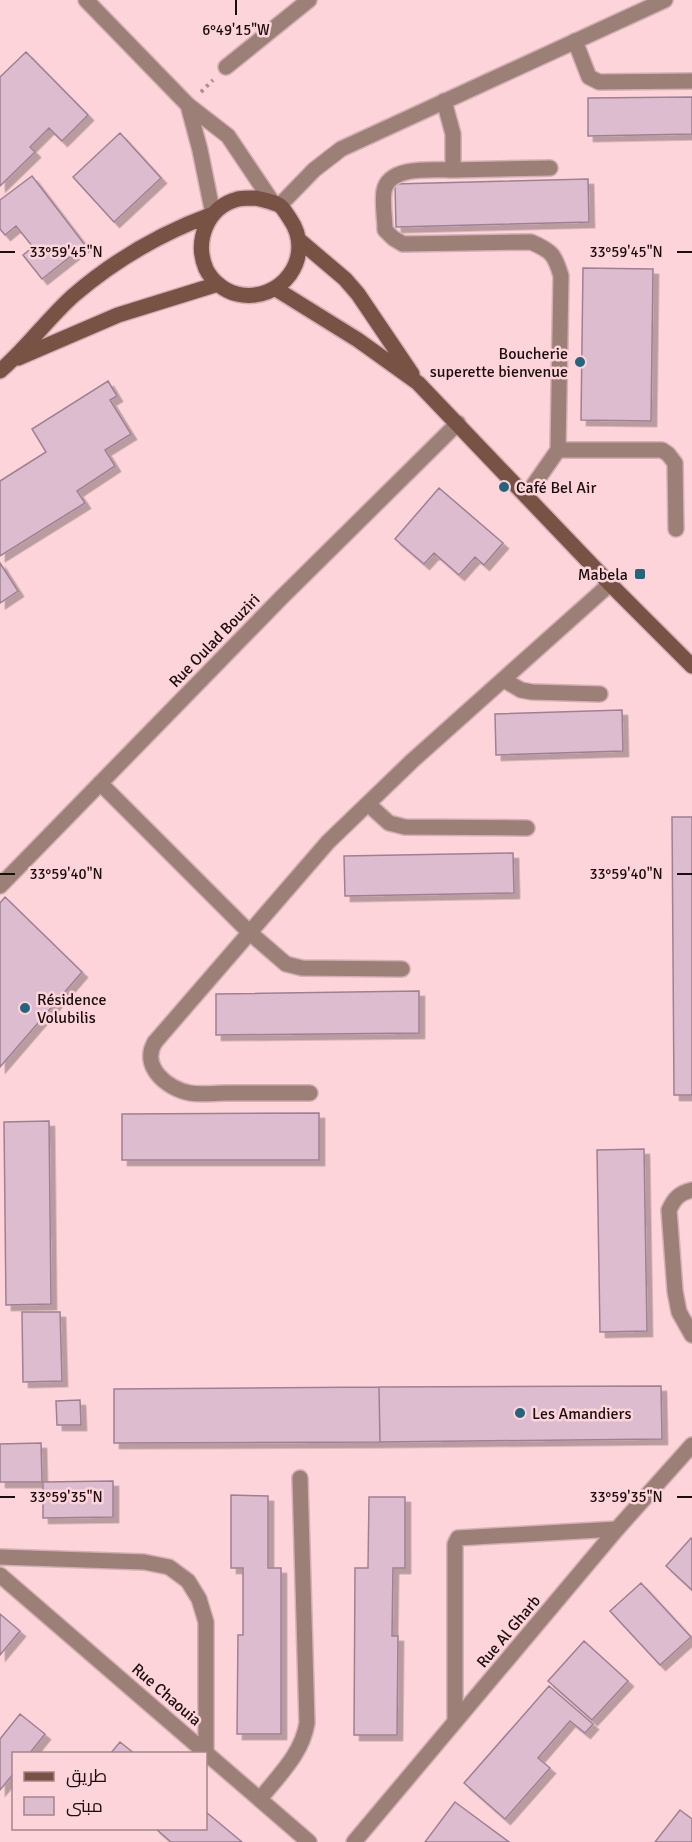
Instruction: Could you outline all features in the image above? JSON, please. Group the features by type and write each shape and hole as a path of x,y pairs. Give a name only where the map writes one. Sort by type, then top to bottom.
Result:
{"main road":[{"path":"0,371 73,296 111,266 147,242 180,226 213,214 239,199 256,198 276,204 294,226 299,240 299,254 295,268 287,280 276,289 261,295 246,296 231,292 218,284 207,272 201,258 204,227 213,214"},
{"path":"299,240 345,279 358,294 418,383"},
{"path":"12,361 118,315 218,284"},
{"path":"276,289 358,340 418,383 610,584 692,666"}],"street":[{"path":"86,0 188,105 228,136 276,204 342,148 665,0"},
{"path":"226,67 309,0"},
{"path":"575,41 590,77 599,82 692,81"},
{"path":"444,101 453,134 453,170"},
{"path":"188,105 213,214"},
{"path":"526,496 558,450 561,276 556,258 547,249 531,242 403,244 385,230 384,191 395,176 409,171 550,168"},
{"name":"Rue Oulad Bouziri","path":"0,886 281,598 458,423"},
{"path":"558,450 662,450 668,454 675,463 676,529"},
{"path":"310,1093 190,1093 167,1083 157,1074 151,1062 150,1050 328,842 412,760 610,584"},
{"path":"504,680 521,690 532,692 600,694"},
{"path":"100,783 250,933 286,964 302,968 402,969"},
{"path":"368,804 389,823 405,827 527,828"},
{"path":"692,1190 674,1199 669,1210 675,1291 680,1312 692,1335"},
{"name":"Rue Al Gharb","path":"354,1842 617,1530 692,1445"},
{"path":"260,1799 298,1751 307,1723 300,1478"},
{"path":"455,1721 455,1544 458,1538 617,1530"},
{"path":"0,1557 144,1562 169,1567 188,1581 199,1599 206,1622 206,1752"},
{"name":"Rue Chaouia","path":"0,1575 206,1752"},
{"name":"Rue Chaouia","path":"207,1753 309,1842"}],"path":[{"path":"188,105 226,67"}],"building":[{"path":"26,52 88,115 62,141 49,128 30,147 35,152 0,186 0,77"},
{"path":"692,97 692,134 588,136 588,98"},
{"path":"120,133 161,178 114,222 73,177"},
{"path":"32,176 85,245 42,279 23,255 33,247 16,226 5,235 0,229 0,200"},
{"path":"588,179 589,222 396,227 395,184"},
{"path":"583,268 653,269 651,421 581,420"},
{"path":"108,381 117,396 110,400 131,434 105,450 115,466 77,491 85,503 0,556 0,481 46,452 32,429"},
{"path":"439,488 503,543 484,565 475,557 459,575 434,553 424,564 395,539"},
{"path":"0,563 18,591 0,603"},
{"path":"622,710 623,751 496,755 495,714"},
{"path":"672,817 692,817 692,1095 674,1095"},
{"path":"513,853 514,893 345,896 344,856"},
{"name":"Résidence Volubilis","path":"5,897 82,972 0,1067 0,903"},
{"path":"419,991 419,1033 216,1035 216,994"},
{"path":"319,1113 319,1160 122,1160 122,1114"},
{"path":"49,1121 51,1304 6,1305 4,1122"},
{"path":"644,1149 647,1331 600,1332 597,1150"},
{"path":"22,1312 60,1312 62,1381 23,1382"},
{"name":"Les Amandiers","path":"661,1386 662,1439 380,1442 379,1387"},
{"path":"379,1387 380,1442 114,1443 114,1389"},
{"path":"80,1400 81,1425 57,1425 56,1401"},
{"path":"41,1443 42,1482 0,1482 0,1444"},
{"path":"113,1481 113,1517 43,1518 43,1482"},
{"path":"231,1495 268,1496 268,1568 281,1568 281,1734 237,1734 238,1635 243,1635 243,1568 231,1568"},
{"path":"369,1497 405,1497 405,1568 393,1568 392,1636 398,1636 397,1735 354,1735 355,1568 368,1568"},
{"path":"692,1539 692,1590 666,1566"},
{"path":"641,1583 691,1637 660,1665 610,1611"},
{"path":"0,1614 20,1631 0,1655"},
{"path":"584,1641 628,1681 592,1720 548,1681"},
{"path":"549,1686 593,1724 585,1733 570,1721 538,1758 550,1768 505,1819 464,1783"},
{"path":"20,1714 45,1734 31,1752 12,1752 12,1775 0,1790 0,1739"},
{"path":"120,1742 132,1752 112,1752"},
{"path":"455,1802 509,1842 425,1842"},
{"path":"680,1810 692,1819 692,1842 655,1842"},
{"path":"207,1813 242,1842 171,1842 157,1830 207,1830"}],"place":[{"name":"Boucherie superette bienvenue","path":"580,362"},
{"name":"Café Bel Air","path":"504,487"},
{"name":"Mabela","path":"640,574"},
{"name":"Résidence Volubilis","path":"25,1008"},
{"name":"Les Amandiers","path":"520,1413"}]}
